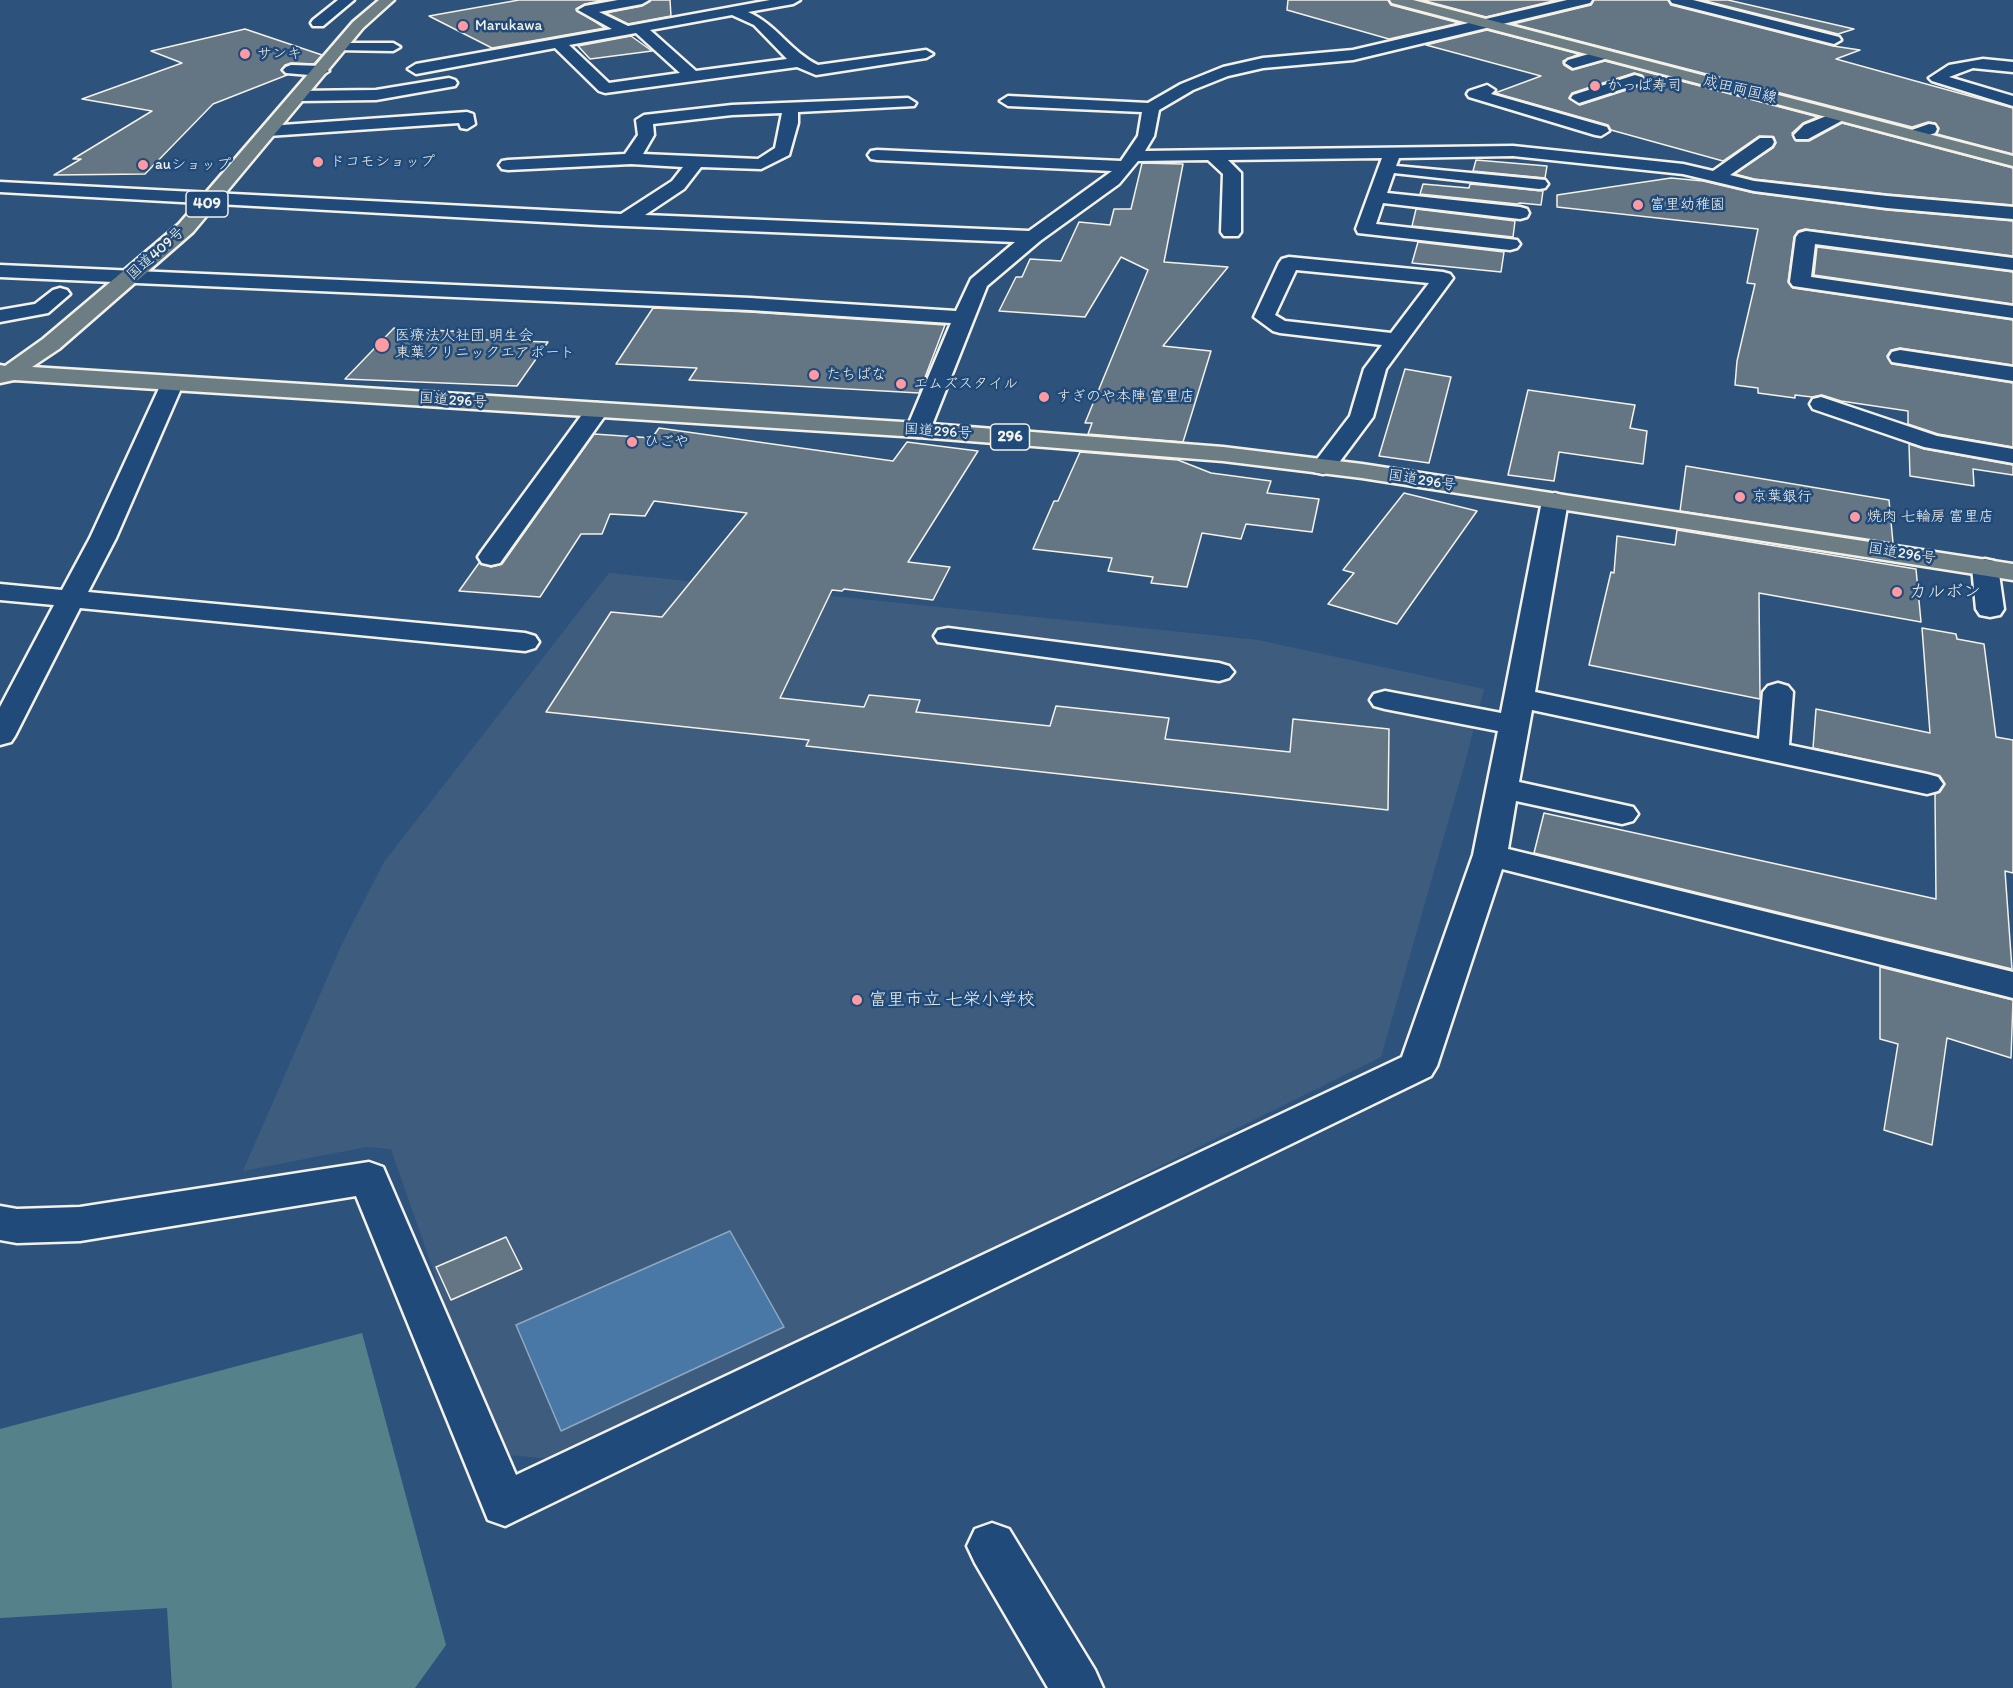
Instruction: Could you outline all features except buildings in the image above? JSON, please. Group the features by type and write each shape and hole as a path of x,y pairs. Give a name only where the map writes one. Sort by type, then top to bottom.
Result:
{"main road":[{"name":"成田両国線","path":"1397,0 1839,116 1922,132 2013,161"},
{"name":"国道409号","path":"3,375 51,344 186,228 298,96 328,57 358,25 386,1"},
{"name":"国道296号","path":"3,375 918,430 1223,454 1555,501 2013,572"}],"street":[{"path":"348,0 324,23 358,25"},
{"path":"363,0 386,1"},
{"path":"642,0 585,10 633,29 692,76"},
{"path":"416,69 794,0"},
{"path":"1008,101 1151,108 1187,87 1223,72 1263,63 1372,54 1482,23 1585,0"},
{"path":"1677,0 1834,40"},
{"path":"733,11 759,22 799,62 816,70 926,54"},
{"path":"558,43 605,88 799,62"},
{"path":"291,70 328,57 393,47"},
{"path":"1573,63 1603,55"},
{"path":"2013,67 1976,62 1936,78 2013,101"},
{"path":"1579,98 1635,80"},
{"path":"298,96 376,95 462,81"},
{"path":"1042,103 1053,83"},
{"path":"1487,90 1475,94 1601,131"},
{"path":"631,159 646,135 644,120 732,110 908,103"},
{"path":"508,165 631,159 760,164 783,151 790,123 790,108"},
{"path":"918,430 978,283 1034,237 1113,180 1146,136 1151,108"},
{"path":"1802,135 1839,116"},
{"path":"268,131 467,117 467,124"},
{"path":"1716,177 1766,142"},
{"path":"877,155 1129,161 1215,156 1389,161 1513,151 1683,169 1739,184 1776,189 2013,213"},
{"path":"1215,156 1232,173 1232,232"},
{"path":"1389,161 1539,184"},
{"path":"1389,161 1365,229 1510,244"},
{"path":"625,220 678,185 696,162"},
{"path":"0,187 625,220 1034,237"},
{"path":"1376,197 1520,213"},
{"path":"2013,264 1806,237 1800,282 2013,312"},
{"path":"1323,467 1361,417 1375,369 1443,278 1289,263 1264,317 1280,327 1396,340"},
{"path":"0,271 738,303 964,318"},
{"path":"0,316 41,309 55,298 98,305"},
{"path":"1900,357 2013,374"},
{"path":"0,736 103,538 172,384"},
{"path":"1821,404 1932,442 2013,456"},
{"path":"491,557 597,410"},
{"path":"0,1223 17,1226 80,1224 369,1178 506,1504 1418,1066 1490,855 1555,501"},
{"path":"1985,567 1990,609"},
{"path":"0,592 525,642"},
{"path":"948,636 1219,672"},
{"path":"1773,751 1778,692"},
{"path":"1385,700 1516,712 1773,751 1927,784"},
{"path":"1502,788 1622,813"},
{"path":"1490,855 2013,985"},
{"path":"992,1546 1077,1688"}],"shaded area":[{"name":"富里市立 七栄小学校","path":"609,573 1258,640 1484,689 1381,1057 565,1460 497,1454 391,1149 366,1147 243,1171 342,944 384,862"},
{"path":"730,1231 784,1327 561,1431 516,1325"}],"green space":[{"path":"362,1333 446,1645 415,1688 172,1688 167,1608 0,1618 0,1429"}],"place":[{"name":"Marukawa","path":"463,26"},
{"name":"サンキ","path":"245,54"},
{"name":"かっぱ寿司","path":"1595,86"},
{"name":"ドコモショップ","path":"318,162"},
{"name":"auショップ","path":"143,165"},
{"name":"富里幼稚園","path":"1638,205"},
{"name":"医療法人社団 明生会 東葉クリニックエアポート","path":"382,345"},
{"name":"たちばな","path":"814,375"},
{"name":"エムズスタイル","path":"901,384"},
{"name":"すぎのや本陣 富里店","path":"1044,397"},
{"name":"ひごや","path":"632,442"},
{"name":"京葉銀行","path":"1740,497"},
{"name":"焼肉 七輪房 富里店","path":"1855,517"},
{"name":"カルボン","path":"1897,592"},
{"name":"富里市立 七栄小学校","path":"857,1000"}]}
